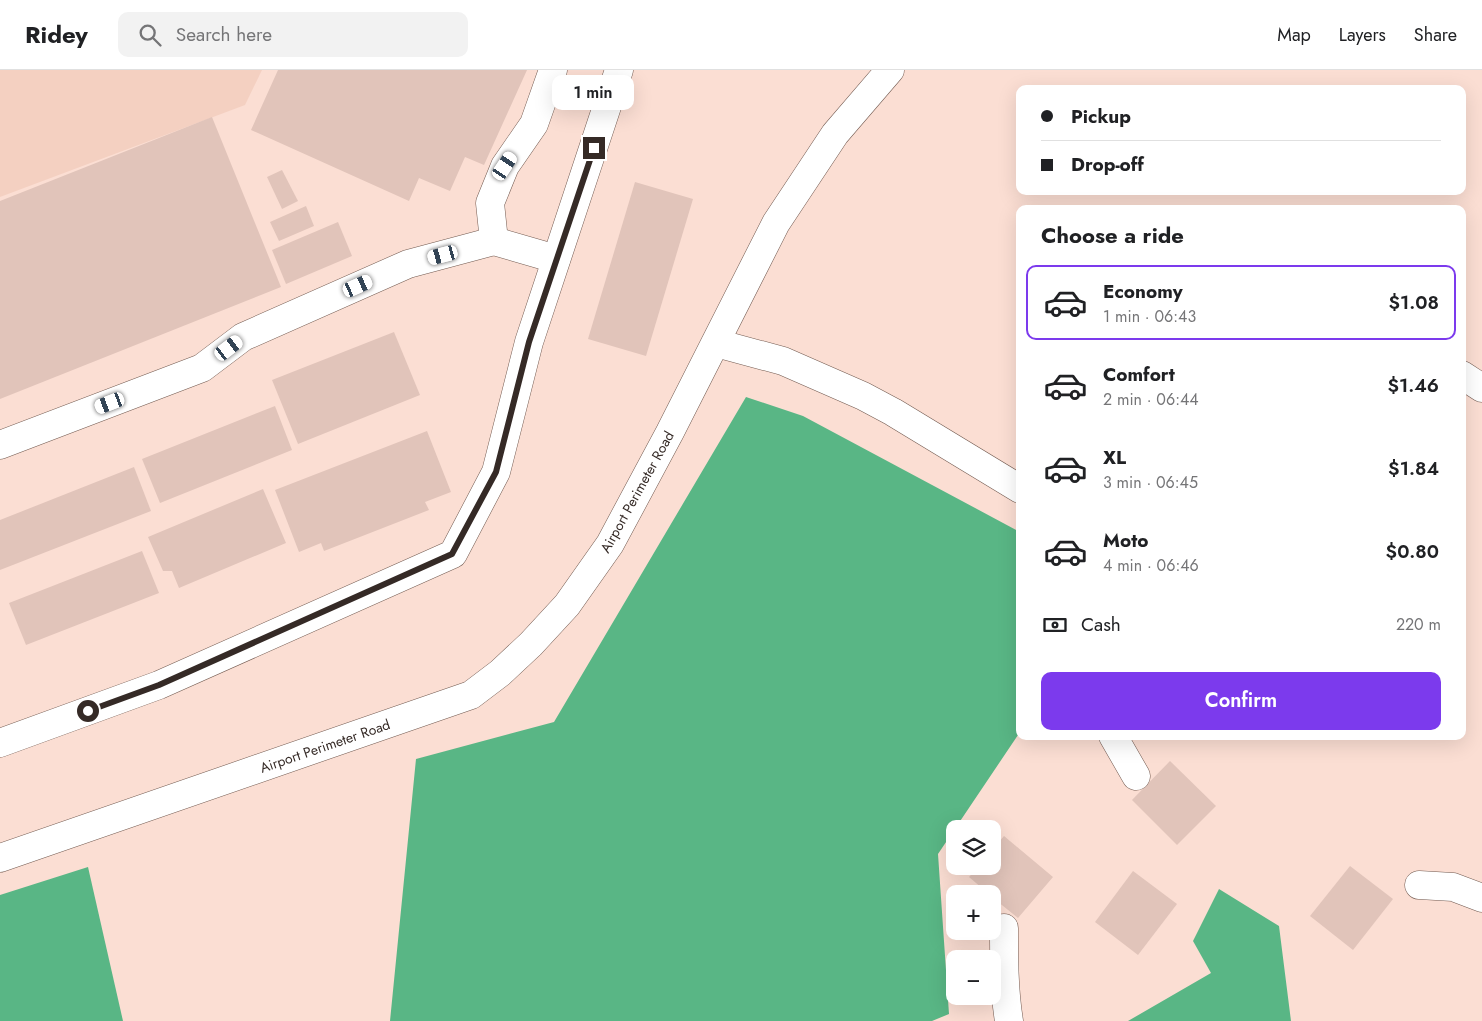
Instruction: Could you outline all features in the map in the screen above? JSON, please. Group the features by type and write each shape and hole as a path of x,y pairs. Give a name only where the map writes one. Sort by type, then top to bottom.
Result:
{"street":[{"path":"494,241 490,203 505,166 534,124 553,70"},
{"path":"0,743 159,685 452,554 496,472 529,342 607,112 619,70"},
{"name":"Airport Perimeter Road","path":"0,858 471,695 500,673 567,604 610,544 716,343 776,224 835,134 890,70"},
{"path":"0,445 202,368 243,337 408,264 494,241 556,259"},
{"path":"716,343 783,361 863,396 893,412 1016,487"},
{"path":"1466,378 1482,388"},
{"path":"1116,740 1136,776"},
{"path":"1419,885 1453,887 1482,898"},
{"path":"1004,928 1005,985 1009,1021"}],"shaded area":[{"path":"0,70 262,70 245,105 0,197"}],"green space":[{"path":"746,397 803,416 1016,530 1016,738 961,820 946,820 946,842 938,854 946,970 946,1005 948,1005 949,1014 932,1021 390,1021 416,759 554,722"},
{"path":"88,867 123,1021 0,1021 0,895"},
{"path":"1219,889 1279,926 1291,1021 1128,1021 1211,973 1193,941"}],"building":[{"path":"278,70 527,70 484,165 465,157 450,191 419,178 409,201 251,130"},
{"path":"212,117 281,287 0,399 0,201"},
{"path":"282,170 298,201 282,209 267,177"},
{"path":"635,182 693,199 646,356 588,339"},
{"path":"306,206 314,226 279,241 270,222"},
{"path":"338,222 352,256 286,284 272,250"},
{"path":"394,332 420,395 298,444 272,380"},
{"path":"275,406 292,450 160,503 142,459"},
{"path":"427,431 451,492 425,502 429,510 324,551 321,543 299,552 275,490"},
{"path":"134,467 151,511 0,570 0,520"},
{"path":"263,489 286,543 179,588 172,571 163,571 148,537"},
{"path":"142,551 159,593 26,645 9,603"},
{"path":"1170,761 1216,806 1177,845 1132,800"},
{"path":"1004,836 1053,877 1018,918 1001,904 1001,885 978,885 969,877 971,875 1001,875 1001,840"},
{"path":"1350,866 1393,899 1353,950 1310,916"},
{"path":"1133,871 1177,904 1138,955 1095,922"}],"route":[{"path":"88,711 159,685 452,554 496,472 529,342 594,148"}]}
